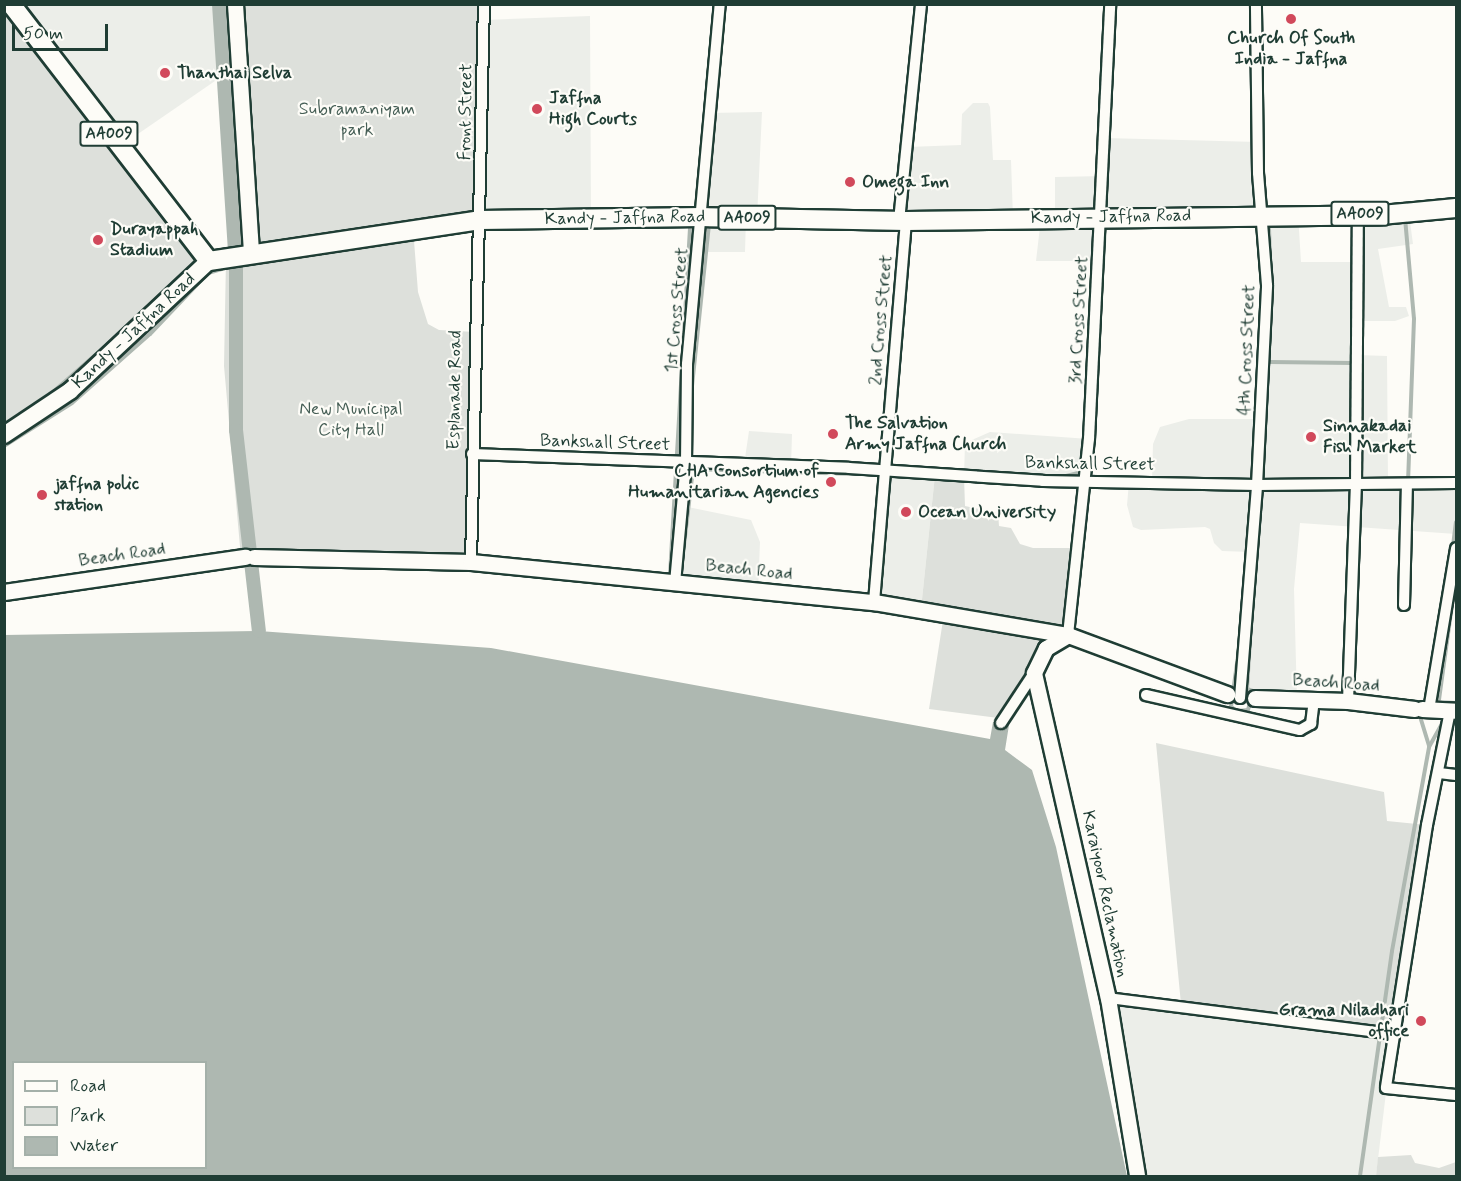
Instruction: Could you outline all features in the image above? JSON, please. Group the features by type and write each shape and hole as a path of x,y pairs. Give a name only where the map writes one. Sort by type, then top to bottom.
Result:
{"highway":[{"name":"AA009","path":"11,4 209,261"},
{"name":"Kandy - Jaffna Road","path":"209,261 480,220 701,216 903,221 1358,214 1456,208"}],"main road":[{"path":"235,4 251,254"},
{"name":"Kandy - Jaffna Road","path":"4,435 70,391 209,261"},
{"name":"Beach Road","path":"4,592 250,557 471,562 874,602 1068,635 1243,697 1348,701 1453,711"},
{"path":"1034,673 1046,648 1068,635"},
{"name":"Karaiyoor Reclamation","path":"1034,673 1108,998 1137,1176"}],"street":[{"name":"Front Street","path":"480,220 484,4"},
{"name":"1st Cross Street","path":"675,583 686,463 687,364 720,4"},
{"name":"2nd Cross Street","path":"874,602 921,4"},
{"name":"3rd Cross Street","path":"1068,635 1086,480 1102,217 1110,4"},
{"name":"4th Cross Street","path":"1243,697 1267,285 1264,214 1258,173 1256,4"},
{"path":"1348,701 1356,484 1358,214"},
{"name":"Esplanade Road","path":"471,562 472,453 480,220"},
{"name":"Bankshall Street","path":"472,453 884,470 973,478 1257,485 1456,483"},
{"path":"1404,604 1407,484"},
{"path":"1422,709 1453,589 1456,548"},
{"path":"1001,723 1034,673"},
{"path":"1146,695 1300,730 1311,724 1314,700"},
{"path":"1453,711 1439,773 1393,1034 1386,1088 1456,1095"},
{"path":"1439,773 1456,775"},
{"path":"1108,998 1393,1034"}],"shaded area":[{"path":"11,5 235,5 237,78 215,81 119,147"},
{"name":"Jaffna High Courts","path":"590,16 591,218 480,220 484,20"},
{"path":"973,103 988,103 990,107 993,160 1011,160 1013,218 899,221 908,147 961,145 962,114"},
{"path":"762,112 757,218 746,218 745,252 698,252 710,113"},
{"path":"1105,138 1258,142 1262,214 1298,214 1301,262 1357,262 1358,214 1409,214 1413,244 1378,249 1389,307 1406,307 1409,316 1395,321 1357,321 1357,355 1387,356 1388,483 1456,483 1456,534 1300,523 1294,589 1297,700 1240,698 1251,552 1222,551 1214,543 1210,529 1205,527 1141,530 1133,527 1127,505 1129,482 1152,481 1153,444 1160,427 1189,419 1261,419 1264,219 1102,217 1097,261 1036,261 1041,218 1055,217 1055,177 1104,176"},
{"path":"749,431 792,434 791,466 744,465"},
{"path":"990,432 1089,439 1086,479 964,477 965,443"},
{"name":"Ocean University","path":"884,470 935,475 921,609 874,602"},
{"path":"683,506 751,520 760,542 758,591 675,583"},
{"path":"1108,998 1393,1034 1376,1176 1133,1176"}],"green space":[{"name":"Durayappah Stadium","path":"4,5 209,261 166,303 5,435"},
{"path":"235,5 484,5 480,220 413,228 418,292 428,324 439,330 475,332 471,562 241,558 224,366 226,259 251,255"},
{"path":"935,475 964,477 965,506 998,513 999,526 1011,528 1020,544 1033,548 1078,548 1068,635 1046,648 1006,719 929,709 944,614 921,609"},
{"path":"1156,743 1384,792 1387,821 1427,825 1393,1034 1181,1004"},
{"path":"1411,1155 1415,1163 1439,1168 1456,1162 1456,1176 1376,1176 1378,1157"}],"water":[{"path":"259,631 491,648 990,739 993,722 1009,725 1005,750 1032,770 1056,847 1127,1176 5,1176 4,635"}],"waterway":[{"path":"219,4 236,264 236,430 259,631"},
{"path":"901,212 926,212"},
{"path":"1405,218 1414,319 1408,480"},
{"path":"692,386 709,224"},
{"path":"1103,263 1105,225"},
{"path":"670,575 690,226 683,226"},
{"path":"1269,229 1270,262"},
{"path":"4,446 72,403 150,334 208,273 229,267"},
{"path":"45,399 109,343"},
{"path":"1267,362 1353,363"},
{"path":"682,562 693,469 856,474"},
{"path":"1062,477 1082,472"},
{"path":"889,486 890,476 923,478"},
{"path":"1453,546 1456,522"},
{"path":"1438,707 1456,576"},
{"path":"1250,639 1247,689 1253,691"},
{"path":"1239,649 1231,707 1237,711 1248,710 1251,699"},
{"path":"1354,674 1354,697"},
{"path":"1438,702 1456,703"},
{"path":"1419,713 1429,746"},
{"path":"1360,1176 1392,951 1429,747 1443,722"}],"place":[{"name":"Church Of South India - Jaffna","path":"1291,19"},
{"name":"Thanthai Selva","path":"165,73"},
{"name":"Jaffna High Courts","path":"537,109"},
{"name":"Omega Inn","path":"850,182"},
{"name":"Durayappah Stadium","path":"98,240"},
{"name":"The Salvation Army Jaffna Church","path":"833,434"},
{"name":"Sinnakadai Fish Market","path":"1311,437"},
{"name":"CHA Consortium of Humanitarian Agencies","path":"831,482"},
{"name":"jaffna polic station","path":"42,495"},
{"name":"Ocean University","path":"906,512"},
{"name":"Grama Niladhari office","path":"1421,1021"}],"park label":[{"name":"Subramaniyam park","path":"357,120"},
{"name":"New Municipal City Hall","path":"351,420"}]}
